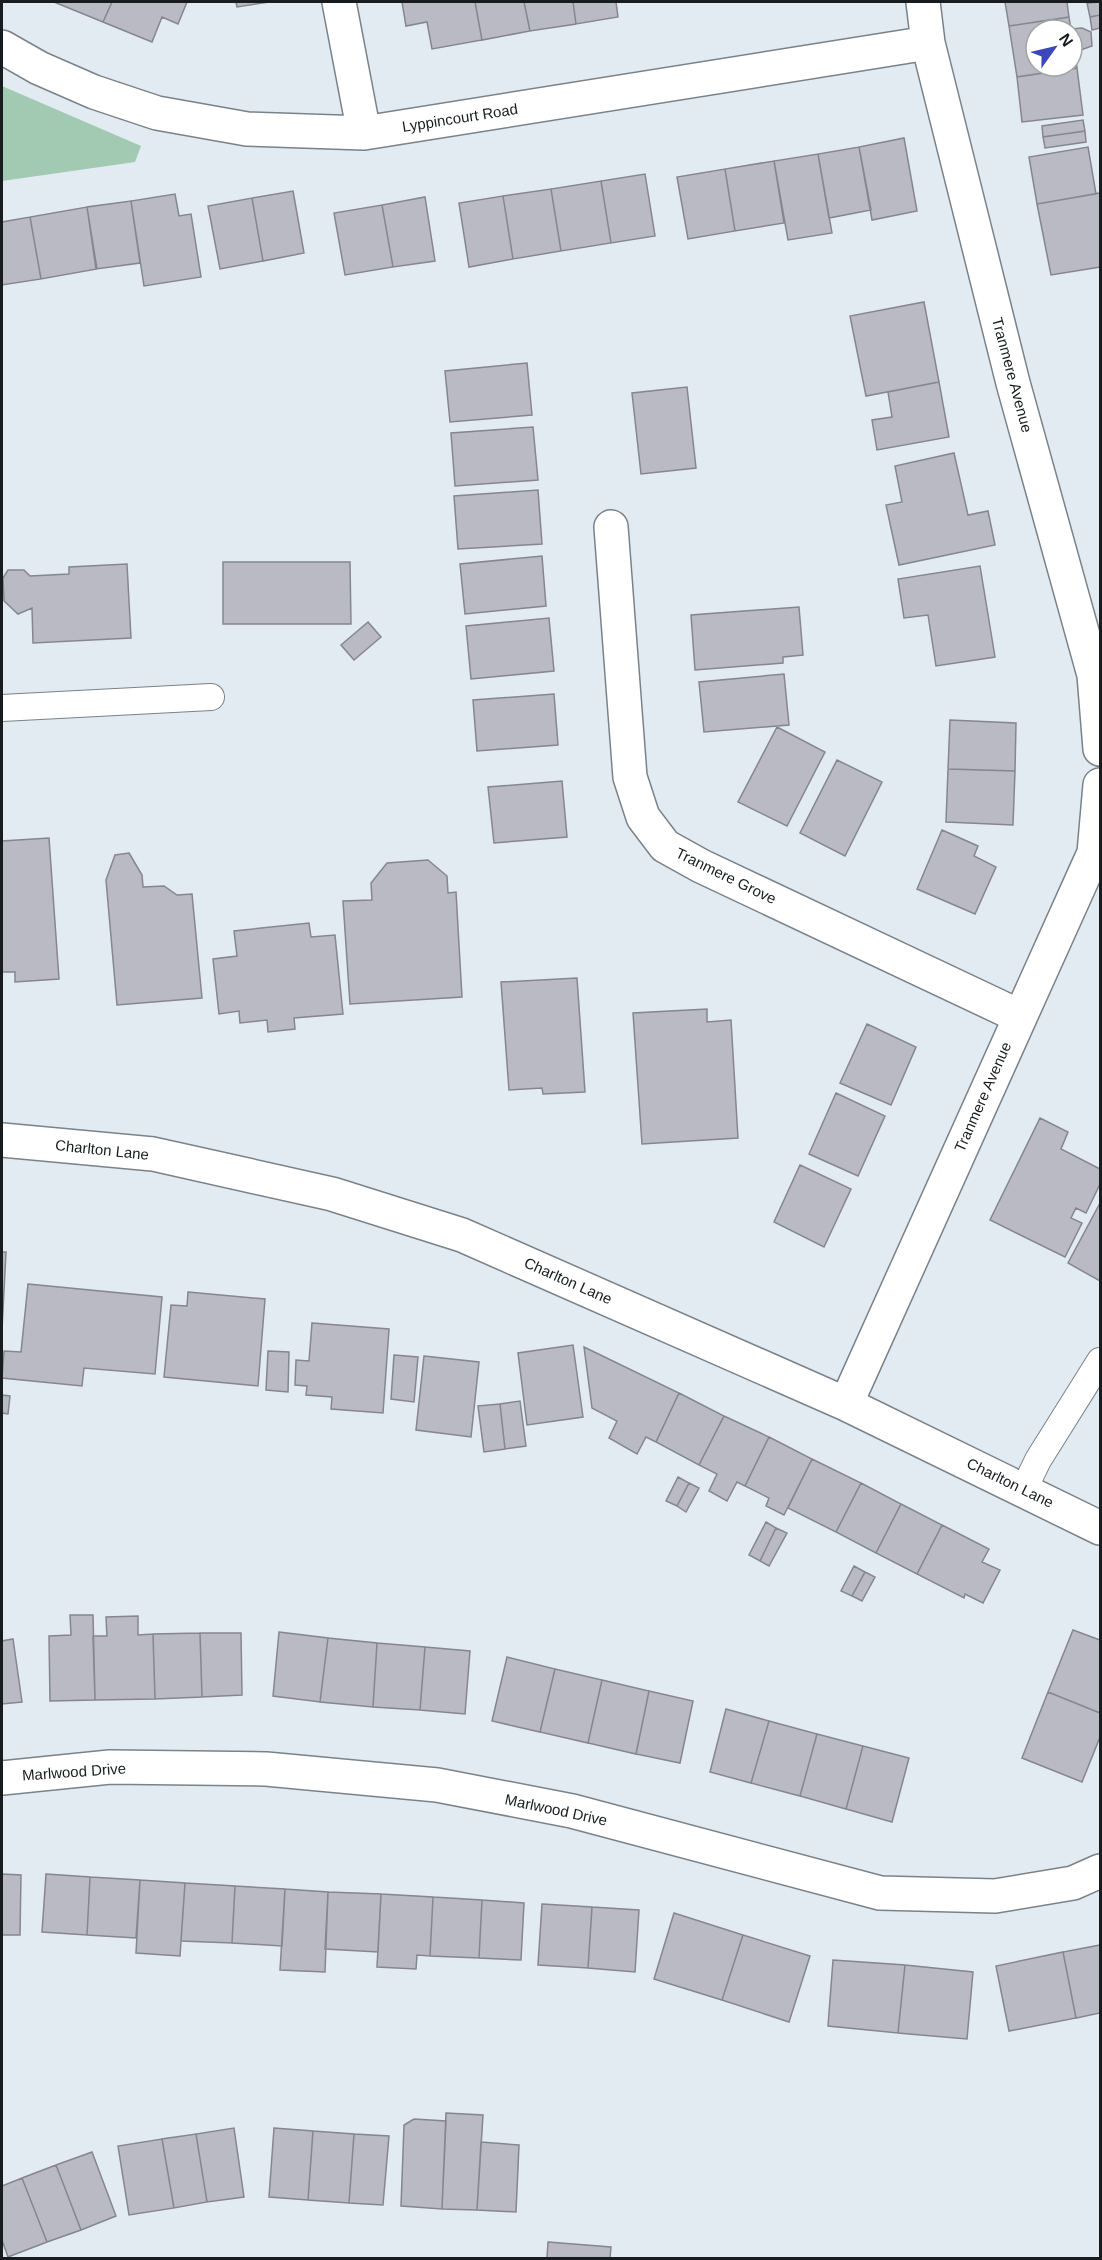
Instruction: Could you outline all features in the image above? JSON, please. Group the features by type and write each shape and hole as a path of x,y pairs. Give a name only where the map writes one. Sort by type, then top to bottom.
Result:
{"street":[{"path":"339,2 364,133"},
{"name":"Tranmere Avenue","path":"923,2 928,43 1013,383 1094,675 1101,749"},
{"name":"Lyppincourt Road","path":"2,47 39,68 94,92 157,113 247,129 364,133 928,43"},
{"name":"Tranmere Grove","path":"611,527 630,777 643,817 664,846 701,866 1019,1016"},
{"name":"Tranmere Avenue","path":"846,1404 1019,1016 1097,854 1101,785"},
{"name":"Charlton Lane","path":"2,1140 153,1154 332,1194 462,1235 846,1404 1101,1528"},
{"name":"Marlwood Drive","path":"2,1778 110,1767 266,1769 436,1785 572,1811 880,1893 995,1896 1072,1883 1101,1871"}],"lane":[{"path":"2,708 211,697"},
{"path":"1024,1489 1038,1460 1101,1361"}],"green space":[{"path":"2,86 141,146 135,162 2,181"}],"building":[{"path":"54,2 112,2 103,22"},
{"path":"112,2 187,2 178,24 162,17 152,42 103,22"},
{"path":"236,2 269,2 237,7"},
{"path":"402,2 475,2 482,40 432,49 427,22 406,26"},
{"path":"475,2 524,2 530,31 482,40"},
{"path":"524,2 573,2 576,24 530,31"},
{"path":"573,2 616,2 618,17 576,24"},
{"path":"1005,2 1067,2 1069,17 1024,18 1024,24 1009,26"},
{"path":"1100,2 1100,15 1090,17 1087,3"},
{"path":"1100,15 1100,28 1092,30 1090,17"},
{"path":"1024,24 1024,76 1017,77 1009,26"},
{"path":"1084,29 1091,32 1092,46 1084,49"},
{"path":"1017,77 1078,78 1083,115 1022,122"},
{"path":"1083,120 1085,131 1043,137 1042,126"},
{"path":"1085,131 1086,142 1045,148 1043,137"},
{"path":"904,138 917,211 872,220 859,147"},
{"path":"859,147 871,210 829,218 818,154"},
{"path":"1088,147 1096,194 1037,204 1029,157"},
{"path":"818,154 832,233 788,240 774,161"},
{"path":"774,161 784,223 735,231 725,169"},
{"path":"725,169 735,231 688,239 677,177"},
{"path":"645,174 655,236 611,243 601,181"},
{"path":"601,181 611,243 561,251 551,189"},
{"path":"551,189 561,251 513,259 503,196"},
{"path":"293,191 304,253 263,261 252,198"},
{"path":"1100,193 1100,267 1051,275 1037,204"},
{"path":"175,194 179,216 191,214 201,277 144,286 131,201"},
{"path":"503,196 513,259 469,267 459,203"},
{"path":"425,197 435,261 393,267 382,205"},
{"path":"252,198 263,261 220,269 208,206"},
{"path":"131,201 140,263 96,269 87,207"},
{"path":"382,205 393,267 345,275 334,213"},
{"path":"87,207 97,269 41,279 30,217"},
{"path":"30,217 41,279 2,285 2,222"},
{"path":"924,302 939,382 866,396 850,316"},
{"path":"527,363 532,415 450,422 445,371"},
{"path":"939,382 949,437 877,450 872,420 892,417 888,392"},
{"path":"687,387 696,468 641,474 632,393"},
{"path":"533,427 538,480 455,486 451,433"},
{"path":"954,453 968,515 988,511 995,545 899,565 886,505 902,502 895,466"},
{"path":"538,490 542,544 458,549 454,496"},
{"path":"542,556 546,606 465,614 460,564"},
{"path":"223,562 350,562 351,624 223,624"},
{"path":"127,564 131,638 33,643 32,608 18,614 4,601 3,578 8,570 24,570 30,576 69,574 69,567"},
{"path":"980,566 995,657 936,666 928,615 904,618 898,579"},
{"path":"799,607 803,655 783,657 783,663 695,670 691,615"},
{"path":"549,618 554,671 471,679 466,626"},
{"path":"368,622 381,637 354,660 341,645"},
{"path":"784,674 789,725 704,732 699,682"},
{"path":"554,694 558,745 477,751 473,700"},
{"path":"950,720 1016,723 1015,771 948,769"},
{"path":"777,727 825,752 787,826 738,802"},
{"path":"837,760 882,782 845,856 800,833"},
{"path":"948,769 1015,771 1013,825 946,822"},
{"path":"562,781 567,837 494,843 488,787"},
{"path":"942,830 978,846 974,856 996,867 975,914 917,889"},
{"path":"49,838 59,979 15,982 15,972 2,972 2,841"},
{"path":"129,853 142,875 143,887 164,886 177,895 192,894 202,998 117,1005 106,880 115,855"},
{"path":"428,860 447,876 448,893 456,892 462,997 350,1004 343,901 372,900 371,883 387,863"},
{"path":"309,923 311,937 335,935 343,1014 294,1018 295,1029 268,1032 267,1020 240,1023 239,1011 219,1014 213,959 237,956 234,931"},
{"path":"577,978 585,1092 543,1094 542,1088 509,1090 501,982"},
{"path":"707,1009 707,1022 731,1020 738,1138 642,1144 633,1013"},
{"path":"867,1024 916,1047 891,1105 840,1083"},
{"path":"836,1093 885,1116 858,1176 809,1154"},
{"path":"1040,1118 1068,1132 1061,1149 1100,1169 1100,1184 1086,1213 1076,1208 1071,1218 1082,1223 1065,1257 990,1220"},
{"path":"800,1165 851,1189 824,1247 774,1222"},
{"path":"1100,1203 1100,1281 1068,1263"},
{"path":"2,1252 6,1252 2,1330"},
{"path":"28,1284 162,1297 155,1374 84,1368 82,1386 2,1378 4,1351 21,1352"},
{"path":"188,1292 265,1299 258,1386 164,1377 171,1305 187,1306"},
{"path":"312,1323 389,1329 383,1413 331,1409 332,1397 306,1395 307,1386 295,1385 296,1360 309,1361"},
{"path":"573,1345 583,1417 527,1425 518,1353"},
{"path":"584,1347 679,1393 656,1442 646,1437 637,1454 609,1438 617,1421 592,1408"},
{"path":"268,1351 289,1352 288,1392 266,1390"},
{"path":"394,1355 418,1357 414,1402 391,1399"},
{"path":"424,1356 479,1362 471,1437 416,1430"},
{"path":"679,1393 724,1416 699,1465 656,1442"},
{"path":"2,1395 10,1396 8,1414 2,1413"},
{"path":"520,1401 526,1446 505,1449 500,1404"},
{"path":"500,1404 505,1449 484,1452 478,1406"},
{"path":"724,1416 769,1437 745,1486 737,1482 727,1501 709,1491 717,1474 699,1465"},
{"path":"769,1437 812,1459 784,1515 766,1506 769,1498 745,1486"},
{"path":"812,1459 861,1483 836,1532 788,1508"},
{"path":"678,1477 689,1483 677,1506 666,1501"},
{"path":"689,1483 699,1488 686,1512 677,1506"},
{"path":"861,1483 901,1504 876,1553 836,1532"},
{"path":"901,1504 942,1525 917,1574 876,1553"},
{"path":"766,1522 776,1528 760,1561 749,1555"},
{"path":"942,1525 989,1549 982,1562 1000,1570 983,1603 965,1594 964,1598 917,1574"},
{"path":"776,1528 787,1533 769,1566 760,1561"},
{"path":"854,1566 865,1572 852,1596 841,1591"},
{"path":"865,1572 875,1577 862,1601 852,1596"},
{"path":"70,1615 93,1615 95,1700 50,1701 49,1636 71,1635"},
{"path":"138,1616 138,1635 153,1634 155,1699 95,1700 93,1636 107,1636 106,1617"},
{"path":"1073,1630 1100,1640 1100,1713 1048,1692"},
{"path":"279,1632 328,1638 320,1702 273,1696"},
{"path":"200,1633 202,1697 155,1699 153,1634"},
{"path":"200,1633 241,1633 242,1695 202,1697"},
{"path":"328,1638 377,1643 373,1707 320,1702"},
{"path":"13,1639 22,1702 2,1704 2,1641"},
{"path":"377,1643 425,1647 420,1710 373,1707"},
{"path":"425,1647 470,1651 465,1714 420,1710"},
{"path":"507,1657 555,1669 540,1732 492,1721"},
{"path":"555,1669 602,1680 588,1743 540,1732"},
{"path":"602,1680 649,1691 636,1754 588,1743"},
{"path":"649,1691 693,1701 680,1763 636,1754"},
{"path":"1048,1692 1100,1713 1100,1737 1082,1782 1022,1758"},
{"path":"726,1709 769,1721 751,1783 710,1772"},
{"path":"769,1721 817,1734 800,1796 751,1783"},
{"path":"817,1734 863,1746 846,1809 800,1796"},
{"path":"863,1746 909,1758 892,1822 846,1809"},
{"path":"2,1874 21,1875 20,1935 2,1935"},
{"path":"46,1874 90,1877 87,1935 42,1932"},
{"path":"90,1877 140,1880 136,1938 87,1935"},
{"path":"140,1880 185,1883 180,1956 136,1953"},
{"path":"185,1883 235,1886 232,1943 181,1941"},
{"path":"235,1886 285,1889 282,1946 232,1943"},
{"path":"285,1889 328,1892 325,1972 280,1970"},
{"path":"328,1892 381,1894 378,1952 325,1949"},
{"path":"381,1894 433,1897 430,1956 417,1955 416,1969 377,1967"},
{"path":"433,1897 482,1900 479,1958 430,1956"},
{"path":"482,1900 524,1903 521,1960 479,1958"},
{"path":"542,1904 592,1907 588,1968 538,1965"},
{"path":"592,1907 639,1910 635,1972 588,1968"},
{"path":"674,1913 743,1935 722,2000 654,1979"},
{"path":"743,1935 810,1956 789,2022 722,2000"},
{"path":"1100,1945 1100,2013 1076,2018 1063,1952"},
{"path":"1063,1952 1076,2018 1009,2031 996,1966"},
{"path":"833,1960 905,1965 898,2033 828,2026"},
{"path":"905,1965 973,1972 967,2039 898,2033"},
{"path":"446,2113 483,2115 477,2210 442,2209"},
{"path":"414,2119 446,2121 442,2209 401,2206 404,2125"},
{"path":"234,2128 244,2197 207,2202 196,2134"},
{"path":"274,2128 313,2131 308,2200 269,2197"},
{"path":"313,2131 354,2134 349,2203 308,2200"},
{"path":"196,2134 207,2202 174,2208 162,2139"},
{"path":"354,2134 389,2136 383,2205 349,2203"},
{"path":"162,2139 174,2208 129,2215 118,2146"},
{"path":"481,2142 519,2145 516,2212 477,2210"},
{"path":"92,2152 116,2216 81,2230 56,2165"},
{"path":"56,2165 81,2230 47,2242 22,2178"},
{"path":"22,2178 47,2242 8,2257 2,2240 2,2186"},
{"path":"548,2242 611,2247 610,2258 547,2258"}]}
